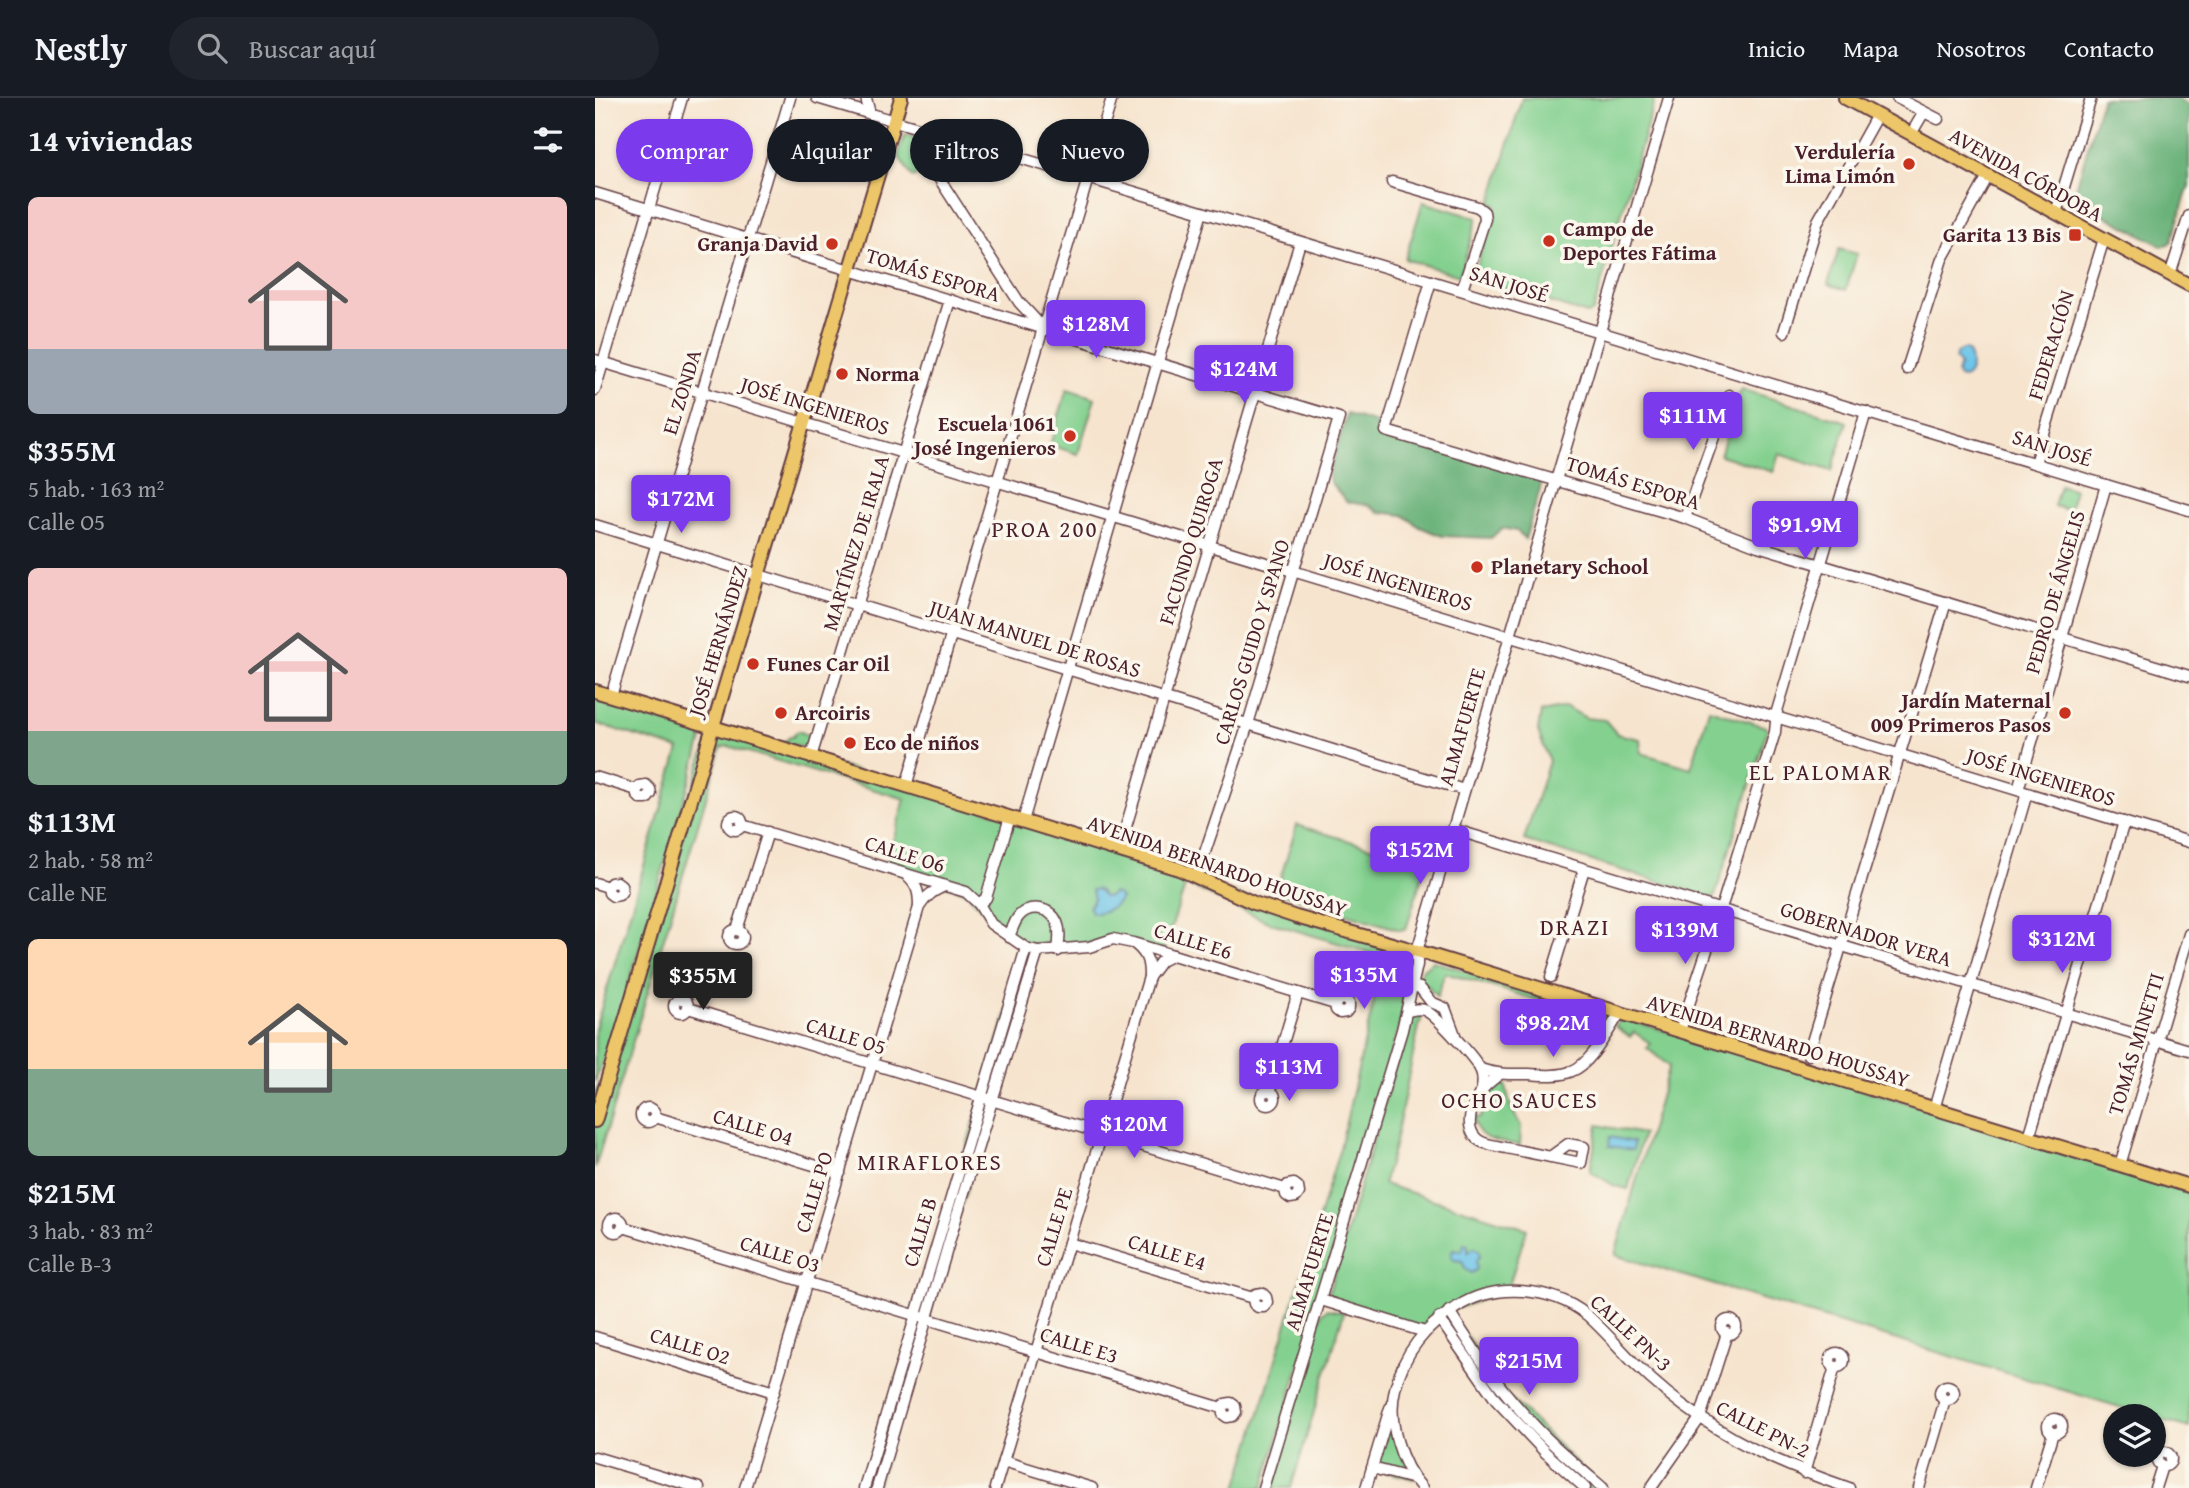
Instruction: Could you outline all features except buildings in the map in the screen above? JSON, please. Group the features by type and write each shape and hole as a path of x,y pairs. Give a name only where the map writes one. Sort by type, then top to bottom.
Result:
{"main road":[{"name":"JOSÉ HERNÁNDEZ","path":"895,119 901,98"},
{"name":"AVENIDA CÓRDOBA","path":"1845,98 2189,285"},
{"name":"JOSÉ HERNÁNDEZ","path":"595,1121 597,1105 876,182"},
{"name":"AVENIDA BERNARDO HOUSSAY","path":"595,691 1119,850 1197,876 1223,890 1275,910 2189,1186"},
{"name":"JOSÉ HERNÁNDEZ","path":"595,1090 608,1074"}],"street":[{"path":"595,390 599,361 683,98"},
{"name":"EL ZONDA","path":"611,696 790,98"},
{"name":"SAN JOSÉ","path":"817,98 887,119"},
{"path":"866,98 870,114"},
{"path":"1106,119 1112,98"},
{"name":"ALMAFUERTE","path":"1263,1488 1408,1011 1417,951 1669,98"},
{"path":"1897,98 1938,119"},
{"path":"2056,213 2091,98"},
{"path":"1911,134 1924,112"},
{"path":"1784,331 1818,221 1877,115"},
{"name":"SAN JOSÉ","path":"896,122 1037,163"},
{"path":"1907,369 1942,259 1988,176"},
{"path":"942,182 1019,302 1043,328"},
{"path":"906,786 1087,182"},
{"name":"SAN JOSÉ","path":"1101,182 2189,510"},
{"path":"1392,182 1478,207 1485,212 1462,290"},
{"name":"TOMÁS ESPORA","path":"595,194 1339,418"},
{"path":"1023,821 1202,212"},
{"path":"2170,275 2189,216"},
{"name":"FEDERACIÓN","path":"2035,463 2104,239"},
{"name":"FACUNDO QUIROGA","path":"1119,850 1300,242"},
{"name":"TOMÁS ESPORA","path":"1431,281 1386,430 1685,518 1758,546 2189,676"},
{"name":"MARTÍNEZ DE IRALA","path":"811,757 950,300"},
{"name":"JOSÉ INGENIEROS","path":"599,361 2189,842"},
{"path":"1685,518 1729,396"},
{"path":"1679,1031 1775,732 1776,716 1866,412"},
{"name":"CARLOS GUIDO Y SPANO","path":"1197,876 1248,724 1339,418"},
{"name":"PEDRO DE ÁNGELIS","path":"1934,1109 1971,985 2062,637 2106,485"},
{"name":"JUAN MANUEL DE ROSAS","path":"595,525 1464,790"},
{"path":"1808,1055 1946,603"},
{"path":"595,777 637,790"},
{"path":"979,904 986,898 1010,817"},
{"path":"2029,1137 2124,822"},
{"name":"CALLE O6","path":"742,825 966,892 979,904 991,924 1026,948 1038,951"},
{"name":"GOBERNADOR VERA","path":"1452,829 2189,1050"},
{"path":"737,930 768,832"},
{"path":"1551,977 1584,869"},
{"path":"905,874 915,883 919,893 919,907"},
{"path":"595,883 608,887"},
{"path":"919,907 926,897 946,886"},
{"name":"CALLE PO","path":"745,1488 919,907"},
{"path":"1009,937 1020,914 1039,908 1053,916 1058,924 1058,951"},
{"name":"TOMÁS MINETTI","path":"2120,1165 2189,934"},
{"name":"CALLE E6","path":"1038,951 1089,947 1113,939 1335,1004"},
{"path":"1133,943 1145,952 1149,962 1149,977"},
{"name":"CALLE B","path":"987,1099 1026,948"},
{"name":"CALLE B","path":"865,1488 987,1099 1038,951"},
{"path":"1149,977 1161,961 1173,955"},
{"name":"CALLE PE","path":"995,1488 1149,977"},
{"path":"1413,986 1420,988 1427,1006"},
{"path":"1269,1090 1298,993"},
{"path":"1408,1011 1427,1006 1445,1008 1455,1036 1480,1069 1482,1088"},
{"name":"CALLE O5","path":"688,1008 1285,1189"},
{"path":"1480,1069 1500,1074 1548,1075 1572,1071 1581,1066 1595,1050 1620,1013"},
{"path":"1500,1074 1482,1088 1470,1114 1469,1124 1478,1140 1550,1157"},
{"name":"CALLE O4","path":"655,1117 839,1173"},
{"name":"CALLE O3","path":"623,1227 920,1317"},
{"name":"CALLE E4","path":"1069,1243 1253,1298"},
{"name":"CALLE PN-3","path":"1366,1488 1405,1358 1413,1345 1449,1311 1464,1302 1490,1294 1535,1293 1560,1300 1586,1314 1635,1364 1700,1418"},
{"path":"1321,1300 1425,1332"},
{"path":"1449,1311 1488,1371 1524,1415 1602,1488"},
{"name":"CALLE B","path":"877,1488 920,1317"},
{"name":"CALLE E3","path":"920,1317 1222,1408"},
{"path":"1439,1323 1515,1422 1585,1488"},
{"path":"1651,1488 1700,1418 1727,1334"},
{"name":"CALLE O2","path":"595,1338 774,1392"},
{"path":"1804,1473 1835,1367"},
{"path":"1919,1488 1945,1400"},
{"path":"1391,1405 1403,1457 1414,1479 1422,1488"},
{"path":"1515,1422 1524,1415"},
{"name":"CALLE PN-2","path":"1700,1418 1769,1458 1849,1488"},
{"path":"2036,1488 2053,1433"},
{"path":"595,1457 699,1488"},
{"path":"1003,1461 1092,1488"},
{"path":"2155,1488 2162,1467"},
{"path":"1372,1468 1414,1479"}],"green space":[{"name":"Campo de Deportes Fátima","path":"1522,98 1655,98 1593,312 1587,314 1473,278 1496,205 1491,203"},
{"path":"2102,98 2176,98 2189,105 2189,185 2171,243 2162,246 2076,200 2075,192"},
{"path":"905,135 910,136 910,173 898,155"},
{"path":"1423,202 1477,218 1460,276 1405,259"},
{"path":"1839,249 1857,254 1846,290 1828,284"},
{"path":"1067,389 1095,398 1078,454 1050,445"},
{"path":"1741,389 1847,422 1832,471 1779,454 1773,472 1720,455"},
{"path":"1347,414 1383,425 1387,434 1540,480 1540,489 1525,539 1517,531 1502,528 1491,538 1442,536 1420,527 1403,515 1379,512 1368,505 1347,502 1330,482 1329,474"},
{"path":"2060,485 2075,490 2069,510 2054,506"},
{"path":"595,700 695,731 701,735 702,740 614,1032 595,1082 595,1029 679,749 595,723"},
{"path":"1566,707 1586,718 1605,720 1617,734 1640,739 1641,753 1691,768 1709,709 1766,727 1767,731 1715,896 1711,898 1524,840 1549,761 1538,731 1541,712"},
{"path":"712,727 1179,869 1223,890 1417,951 1417,965 1263,1488 1237,1488 1340,1148 1383,961 1378,955 1268,922 1186,884 1163,952 1113,939 1038,952 877,1488 864,1488 1026,948 1003,932 966,892 885,868 905,799 728,746 721,748 595,1168 595,1090 601,1083"},
{"path":"799,731 811,737 807,747 784,742 793,737"},
{"path":"1297,825 1426,864 1406,929 1400,930 1276,892"},
{"path":"1433,961 1612,1015 1600,1033 1568,1009 1445,973 1437,997 1418,977"},
{"path":"1426,1013 1419,1026 1394,1147 1383,1184 1527,1229 1507,1291 1449,1311 1506,1394 1603,1488 1585,1488 1515,1422 1439,1319 1425,1332 1337,1301 1329,1292 1409,1018 1413,1014"},
{"path":"1622,1018 2189,1186 2189,1428 2166,1421 2166,1404 2109,1404 1615,1255 1669,1066 1647,1048 1650,1043 1634,1032 1630,1037 1615,1026"},
{"path":"1504,1079 1511,1108 1521,1126 1520,1145 1489,1139 1483,1136 1475,1125 1474,1116 1480,1118 1486,1104 1480,1102 1482,1098 1493,1085"},
{"path":"1598,1125 1643,1134 1628,1189 1615,1186 1590,1171"},
{"path":"1328,1309 1344,1312 1291,1488 1271,1488 1322,1313"},
{"path":"1391,1405 1394,1424 1414,1479 1372,1468"}],"water":[{"path":"1966,350 1971,361 1969,372 1964,378 1957,373 1960,365 1955,359 1957,353"},
{"path":"1096,889 1104,897 1113,893 1121,898 1116,905 1092,913 1089,907 1094,899 1092,890"},
{"path":"1610,1137 1634,1142 1633,1150 1609,1146"},
{"path":"1464,1244 1468,1245 1468,1252 1474,1248 1479,1251 1477,1269 1472,1273 1466,1270 1462,1261 1454,1260 1451,1255 1453,1249 1462,1251"}],"place":[{"name":"Verdulería Lima Limón","path":"1909,164"},
{"name":"Garita 13 Bis","path":"2075,235"},
{"name":"Campo de Deportes Fátima","path":"1549,241"},
{"name":"Granja David","path":"832,244"},
{"name":"Norma","path":"842,374"},
{"name":"Escuela 1061 José Ingenieros","path":"1070,436"},
{"name":"Planetary School","path":"1477,567"},
{"name":"Funes Car Oil","path":"753,664"},
{"name":"Arcoiris","path":"781,713"},
{"name":"Jardín Maternal 009 Primeros Pasos","path":"2065,713"},
{"name":"Eco de niños","path":"850,743"}],"district":[{"name":"PROA 200","path":"1045,529"},
{"name":"EL PALOMAR","path":"1821,772"},
{"name":"DRAZI","path":"1575,927"},
{"name":"OCHO SAUCES","path":"1520,1100"},
{"name":"MIRAFLORES","path":"930,1162"}]}
